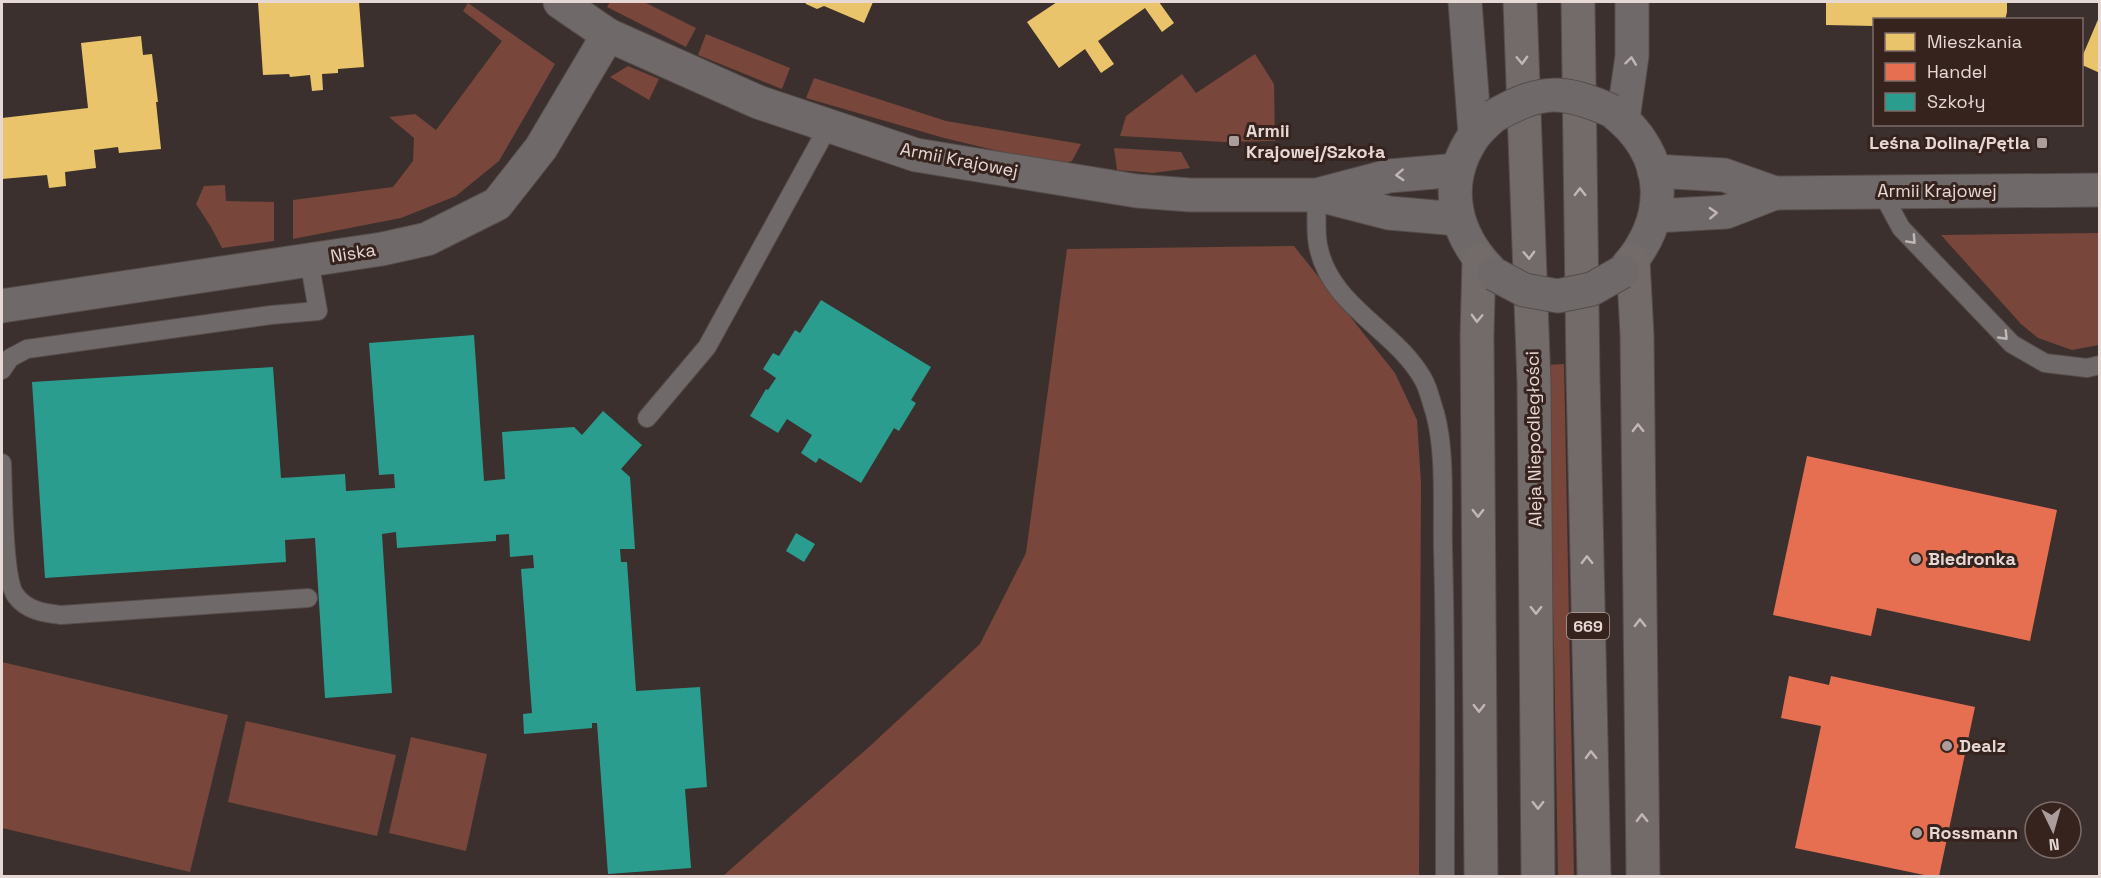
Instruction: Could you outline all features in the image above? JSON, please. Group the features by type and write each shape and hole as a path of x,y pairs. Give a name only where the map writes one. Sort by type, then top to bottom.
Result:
{"main road":[{"name":"Aleja Niepodległości","path":"1520,2 1534,384 1538,876"},
{"name":"669","path":"1578,2 1583,376 1594,876"},
{"path":"1628,266 1637,336 1643,876"},
{"path":"1481,876 1477,335 1487,267"}],"street":[{"name":"Armii Krajowej","path":"560,2 608,35 758,102 916,155 1137,191 1200,196 1317,195 1389,176 1458,170"},
{"path":"1465,2 1484,125"},
{"path":"1617,115 1632,56 1632,2"},
{"name":"Niska","path":"2,306 382,249 427,238 497,204 541,148 608,35"},
{"path":"1552,94 1583,98 1617,115 1637,134 1648,152 1654,171 1657,194 1655,216 1647,239 1628,266 1592,289 1558,296 1524,291 1487,267 1466,241 1458,219 1455,195 1458,170 1465,152 1484,125 1521,100 1552,94"},
{"name":"Armii Krajowej","path":"1654,171 1724,175 1774,193"},
{"name":"Armii Krajowej","path":"1655,216 1726,212 1774,193 2100,190"},
{"name":"Armii Krajowej","path":"1317,195 1389,213 1458,219"}],"lane":[{"path":"646,418 707,347 830,126"},
{"path":"1881,191 1901,228 2012,344 2045,363 2087,368 2100,365"},
{"path":"1317,195 1318,245 1334,285 1406,356 1424,380 1435,416 1440,446 1445,610 1445,876"},
{"path":"2,370 10,358 27,349 318,310 309,260"},
{"path":"2,464 8,577 15,596 29,607 41,612 61,615 308,598"}],"shaded area":[{"path":"610,2 644,2 696,28 686,47 607,7"},
{"path":"468,3 555,64 499,161 456,196 401,218 293,239 293,200 393,187 413,161 414,138 389,117 415,114 436,130 502,41 463,11"},
{"path":"706,34 790,68 782,89 698,55"},
{"path":"1255,54 1274,84 1275,141 1224,142 1120,136 1126,116 1182,74 1196,93"},
{"path":"628,66 659,79 649,100 610,77"},
{"path":"814,78 946,121 1081,144 1072,161 1057,165 944,138 806,98"},
{"path":"1114,148 1181,152 1190,168 1153,173 1117,170"},
{"path":"225,185 226,201 274,202 274,241 222,248 196,204 204,186"},
{"path":"2099,233 2099,345 2072,350 2038,338 2021,324 1941,235"},
{"path":"1294,246 1395,373 1417,420 1421,483 1419,876 723,876 870,746 980,644 1026,553 1067,249"},
{"path":"1564,364 1574,876 1558,876 1546,365"},
{"path":"2,662 228,715 190,872 2,828"},
{"path":"246,721 396,755 377,836 228,802"},
{"path":"411,737 487,754 466,851 389,833"}],"building: Mieszkania":[{"path":"258,2 359,2 364,67 338,69 338,73 322,74 323,90 312,91 310,75 290,77 289,74 263,75"},
{"path":"805,2 873,2 864,23 824,6 817,9"},
{"path":"1057,2 1159,2 1174,23 1162,32 1145,8 1098,41 1114,64 1101,73 1085,49 1059,68 1027,22"},
{"path":"1826,2 2007,2 2006,18 1873,18 1873,26 1826,25"},
{"path":"2100,15 2100,73 2083,65 2083,55"},
{"path":"141,36 143,55 152,54 161,149 119,153 118,147 94,150 96,168 65,172 66,186 49,188 47,175 2,179 2,118 88,108 81,43"}],"building: Handel":[{"name":"Biedronka","path":"1807,456 2057,510 2030,641 1877,608 1871,636 1773,615"},
{"path":"1789,676 1829,685 1831,676 1975,707 1939,876 1929,876 1795,848 1821,726 1781,718"}],"building: Szkoły":[{"path":"821,300 931,367 911,400 916,403 899,431 894,428 861,483 819,458 816,463 801,453 812,435 787,419 778,433 750,416 766,389 768,390 776,378 763,369 773,353 779,356 795,330 800,333"},
{"path":"474,335 484,481 505,479 502,432 574,427 582,435 603,411 642,445 621,469 630,477 635,549 620,549 621,562 627,562 636,691 700,687 707,787 685,789 691,868 608,874 597,723 592,723 592,728 524,734 523,714 532,713 521,569 534,568 533,555 510,557 509,534 496,535 496,541 397,548 396,532 382,534 392,693 325,698 315,538 285,540 286,562 45,578 32,382 273,367 281,478 345,474 346,491 395,488 394,474 379,475 369,343"},
{"path":"796,533 815,544 804,562 786,551"}],"place":[{"name":"Armii Krajowej/Szkoła","path":"1234,141"},
{"name":"Leśna Dolina/Pętla","path":"2042,143"},
{"name":"Biedronka","path":"1916,559"},
{"name":"Dealz","path":"1947,746"},
{"name":"Rossmann","path":"1917,833"}]}
